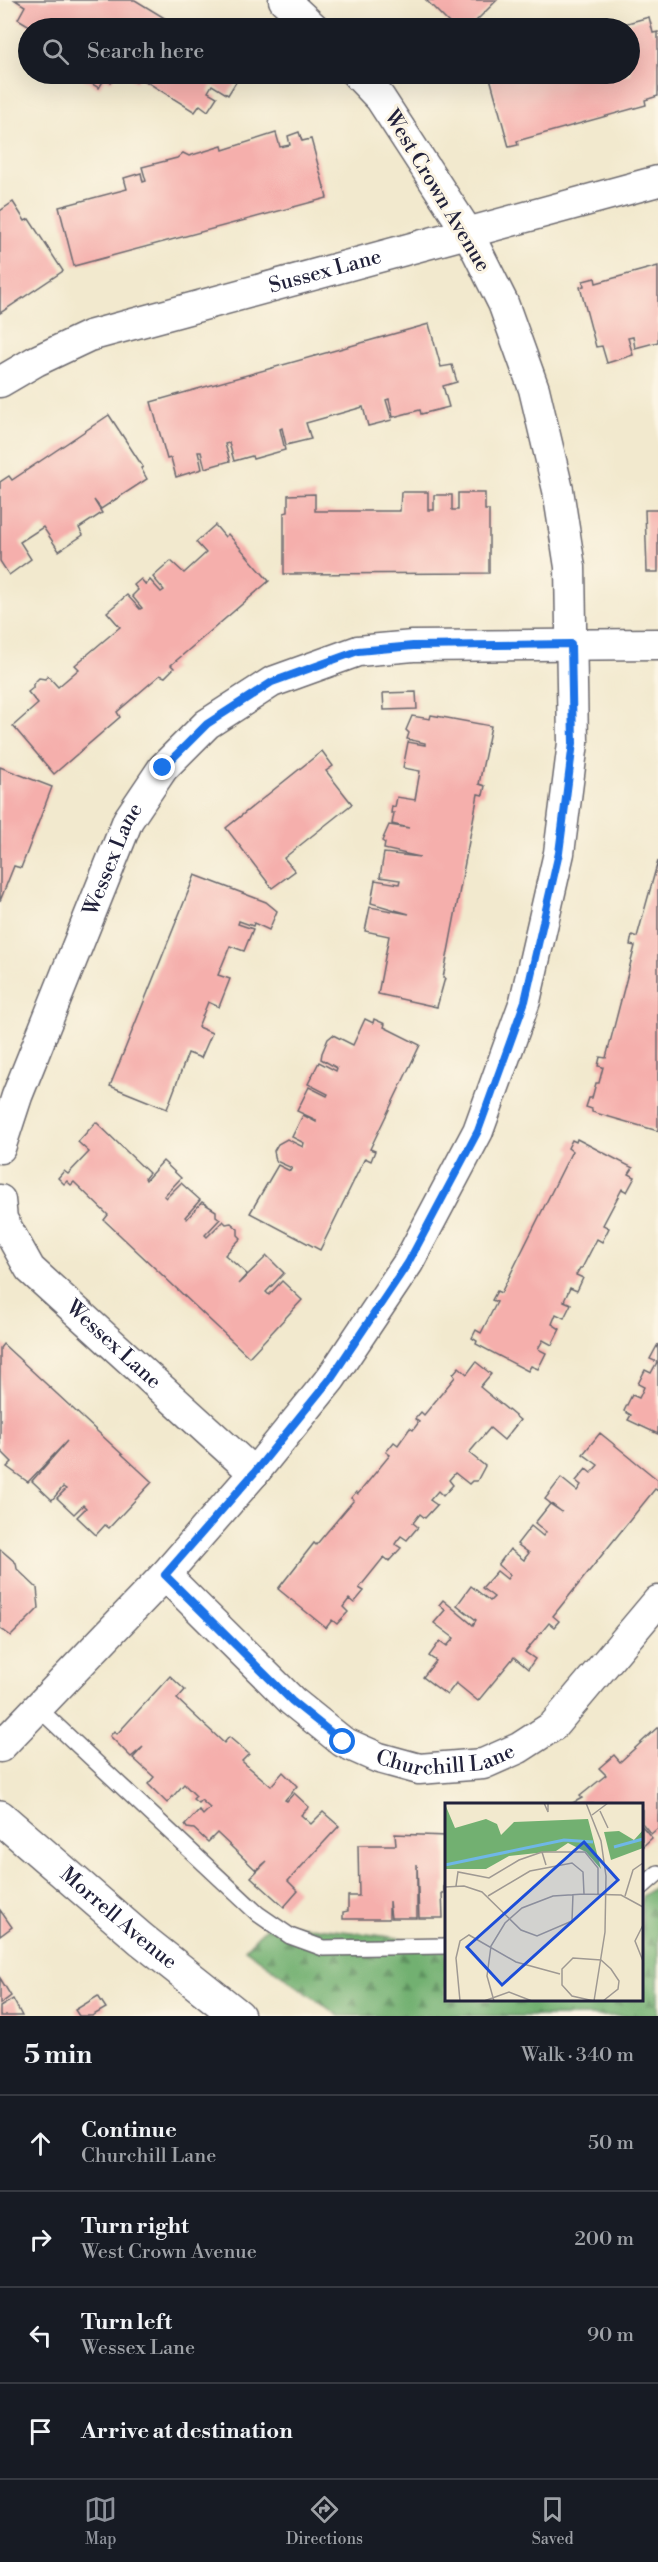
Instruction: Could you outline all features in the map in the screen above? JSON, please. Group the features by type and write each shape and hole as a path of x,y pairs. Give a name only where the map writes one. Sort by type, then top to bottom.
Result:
{"street":[{"path":"284,0 303,18"},
{"name":"West Crown Avenue","path":"0,1747 165,1575 254,1473 331,1378 408,1263 478,1131 525,1001 559,853 573,743 570,567 558,490 534,389 503,303 468,233 380,98 367,84"},
{"name":"Sussex Lane","path":"0,382 36,361 89,336 658,181"},
{"name":"Wessex Lane","path":"0,1148 16,1096 128,820 163,768 207,724 272,682 358,651 413,646 658,644"},
{"name":"Wessex Lane","path":"0,1200 3,1219 30,1269 254,1473"},
{"name":"Churchill Lane","path":"165,1575 292,1701 343,1742 380,1758 419,1769 483,1764 519,1748 553,1726 658,1601"},
{"name":"Morrell Avenue","path":"0,1817 141,1940 238,2016"}],"lane":[{"path":"38,1707 258,1914 290,1936 323,1948 445,1946"},
{"path":"643,1886 658,1873"}],"green space":[{"path":"658,1885 658,2016 339,2016 245,1949 271,1922 445,1944 445,2001 643,2001 643,1895"}],"building":[{"path":"15,0 135,0 165,18 19,18 25,6"},
{"path":"426,0 497,0 479,18 444,18"},
{"path":"649,17 653,33 658,32 658,96 645,100 646,105 517,141 518,145 509,147 492,84 640,84 640,20"},
{"path":"150,84 235,84 228,95 212,85 208,92 217,97 208,111 200,105 195,112"},
{"path":"299,132 302,141 311,139 327,198 74,266 59,207 127,189 124,178 141,173 143,182 146,181 142,167 177,158 183,153 189,156 222,146 223,150 276,133 280,147 290,145 288,136"},
{"path":"13,202 25,221 29,219 63,271 0,313 0,211"},
{"path":"658,266 658,342 635,348 633,337 628,338 633,355 607,363 602,346 596,347 580,287 584,286 583,281 595,278 596,283"},
{"path":"429,324 441,367 452,365 457,382 443,386 449,407 421,414 420,410 393,417 389,399 386,400 392,420 368,426 363,407 306,423 311,439 286,445 282,428 280,429 285,450 253,459 252,456 234,461 229,443 225,444 230,461 205,468 201,452 198,452 202,469 176,477 171,458 167,459 151,402"},
{"path":"109,415 143,467 141,468 147,479 101,509 94,500 102,513 79,528 83,535 59,551 43,527 20,542 31,559 9,575 0,561 0,482 9,476 12,480"},
{"path":"401,492 428,492 428,510 434,510 434,495 452,495 452,510 458,510 458,493 485,493 485,510 489,510 489,573 284,574 284,513 288,512 288,495 315,494 315,511 400,511"},
{"path":"645,510 658,510 658,572 647,572"},
{"path":"215,525 225,537 228,534 269,581 171,665 174,668 165,677 160,675 117,712 120,717 54,774 13,726 38,704 28,692 33,688 33,684 39,678 45,679 48,676 58,687 79,669 75,665 120,627 107,612 127,595 140,609 142,608 132,596 138,590 134,585 141,579 146,585 150,580 161,592 164,590 153,577 171,561 184,573 206,553 196,542"},
{"path":"416,692 417,709 384,710 383,693"},
{"path":"431,715 491,726 479,784 485,786 483,795 478,794 443,978 445,978 437,1007 378,994 389,936 365,931 370,907 409,914 371,903 375,880 399,884 400,880 380,877 384,853 420,857 384,849 385,843 382,841 389,825 409,828 392,824 394,813 391,813 392,806 395,807 397,797 415,800 420,771 403,768 408,742 425,745 425,743 407,739 409,733 406,730 412,716 430,719"},
{"path":"322,751 333,766 326,771 352,804 284,858 295,871 272,888 226,828"},
{"path":"0,767 52,787 21,868 14,866 0,901"},
{"path":"658,861 658,1131 592,1112 592,1109 586,1107 589,1098 592,1098 596,1083 599,1083 603,1067 598,1066 600,1057 606,1058 635,946 630,945 632,935 637,937"},
{"path":"195,875 266,902 277,911 269,930 254,923 253,926 239,921 238,924 253,929 244,951 230,946 218,975 230,979 219,1007 208,1002 198,1027 212,1033 201,1058 188,1053 167,1109 110,1086"},
{"path":"365,1019 373,1023 374,1019 385,1024 384,1027 420,1045 370,1149 375,1151 371,1161 365,1158 320,1250 250,1213 278,1165 290,1171 292,1168 276,1161 274,1151 278,1144 287,1139 303,1147 304,1143 292,1137 303,1115 316,1122 297,1111 309,1087 327,1096 328,1094 308,1084 319,1062 336,1071 337,1068 321,1059 328,1039 333,1035 353,1045"},
{"path":"96,1122 149,1173 146,1180 163,1161 181,1178 164,1196 166,1198 181,1183 200,1200 185,1217 187,1219 202,1202 216,1211 216,1216 220,1219 205,1235 207,1237 223,1221 226,1224 231,1223 238,1229 238,1235 241,1238 225,1255 247,1274 238,1284 267,1256 284,1273 266,1292 269,1295 282,1281 302,1300 249,1357 104,1220 108,1215 74,1182 71,1185 67,1181 64,1184 58,1178 64,1171 68,1174 89,1152 78,1142"},
{"path":"577,1139 633,1168 629,1174 635,1177 627,1192 622,1189 603,1225 609,1228 602,1242 597,1239 576,1275 583,1278 577,1291 570,1288 564,1301 571,1304 564,1318 556,1314 552,1324 560,1329 552,1345 543,1340 538,1349 546,1353 538,1369 531,1366 528,1371 476,1344 477,1341 472,1338 476,1330 481,1333 497,1302 492,1300 497,1291 501,1293 572,1151 568,1148 572,1140 576,1142"},
{"path":"3,1344 152,1482 109,1528 105,1525 96,1535 77,1517 86,1508 83,1505 74,1514 57,1498 66,1489 63,1487 52,1500 32,1481 67,1441 28,1482 7,1467 12,1462 0,1450 0,1348"},
{"path":"658,1344 658,1434 628,1420 631,1415 624,1411 632,1395 639,1398 644,1387 638,1384 645,1370 651,1373 657,1362 650,1359"},
{"path":"476,1362 491,1374 480,1387 520,1420 504,1440 490,1428 469,1453 485,1466 477,1481 469,1484 455,1473 449,1480 453,1485 443,1496 438,1491 430,1500 437,1505 425,1518 420,1514 413,1523 418,1527 407,1540 401,1536 397,1541 395,1544 401,1548 389,1561 384,1557 359,1588 364,1591 354,1603 349,1599 343,1607 348,1612 337,1624 332,1620 326,1628 278,1589 314,1543 316,1545 354,1500 351,1498 356,1492 358,1494 390,1455 386,1452 394,1442 398,1445 410,1428 413,1430 419,1422 415,1419 421,1412 424,1415 455,1377 453,1374 459,1367 467,1374"},
{"path":"600,1433 658,1480 658,1491 655,1489 553,1616 559,1621 554,1627 549,1623 525,1652 535,1659 528,1669 514,1657 478,1701 456,1683 447,1695 423,1677 436,1661 429,1656 440,1641 447,1646 454,1638 434,1623 445,1610 439,1605 443,1600 473,1625 476,1620 457,1605 471,1586 490,1601 494,1597 482,1588 497,1571 507,1579 510,1575 498,1565 510,1549 524,1560 529,1553 517,1544 531,1526 543,1536 546,1532 535,1523 550,1504 562,1512 545,1499 561,1478 577,1491 581,1485 576,1481 586,1469 591,1473 598,1465 583,1454"},
{"path":"0,1549 16,1563 17,1569 37,1588 39,1608 11,1636 0,1628"},
{"path":"170,1676 185,1690 177,1699 224,1743 229,1737 249,1754 242,1761 244,1763 271,1786 283,1772 297,1786 285,1800 287,1801 294,1793 309,1807 301,1815 311,1824 323,1812 339,1826 288,1881 298,1891 284,1907 251,1877 267,1861 256,1870 217,1833 208,1842 194,1829 187,1828 185,1825 199,1810 203,1815 210,1808 201,1800 198,1803 193,1799 196,1796 184,1784 167,1803 148,1784 154,1777 133,1758 143,1747 131,1757 110,1736 114,1731 117,1734"},
{"path":"658,1727 658,1828 651,1834 643,1824 643,1803 573,1803 582,1798 580,1796 606,1775 599,1768 614,1755 620,1762"},
{"path":"643,1827 652,1838 643,1846"},
{"path":"395,1834 445,1836 443,1918 419,1918 417,1864 417,1918 391,1918 389,1901 389,1919 343,1919 343,1912 348,1911 348,1896 359,1896 358,1845 396,1845"},
{"path":"0,1910 12,1927 0,1936"},
{"path":"0,1978 11,1996 0,2004"},
{"path":"98,1996 106,2008 92,2016 79,2016 75,2010"},
{"path":"13,1999 22,2016 0,2016 0,2007"}],"route":[{"path":"163,768 207,724 272,682 358,651 413,646 571,644 573,743 559,853 525,1001 478,1131 408,1263 331,1378 254,1473 165,1575 292,1701 343,1742"}]}
